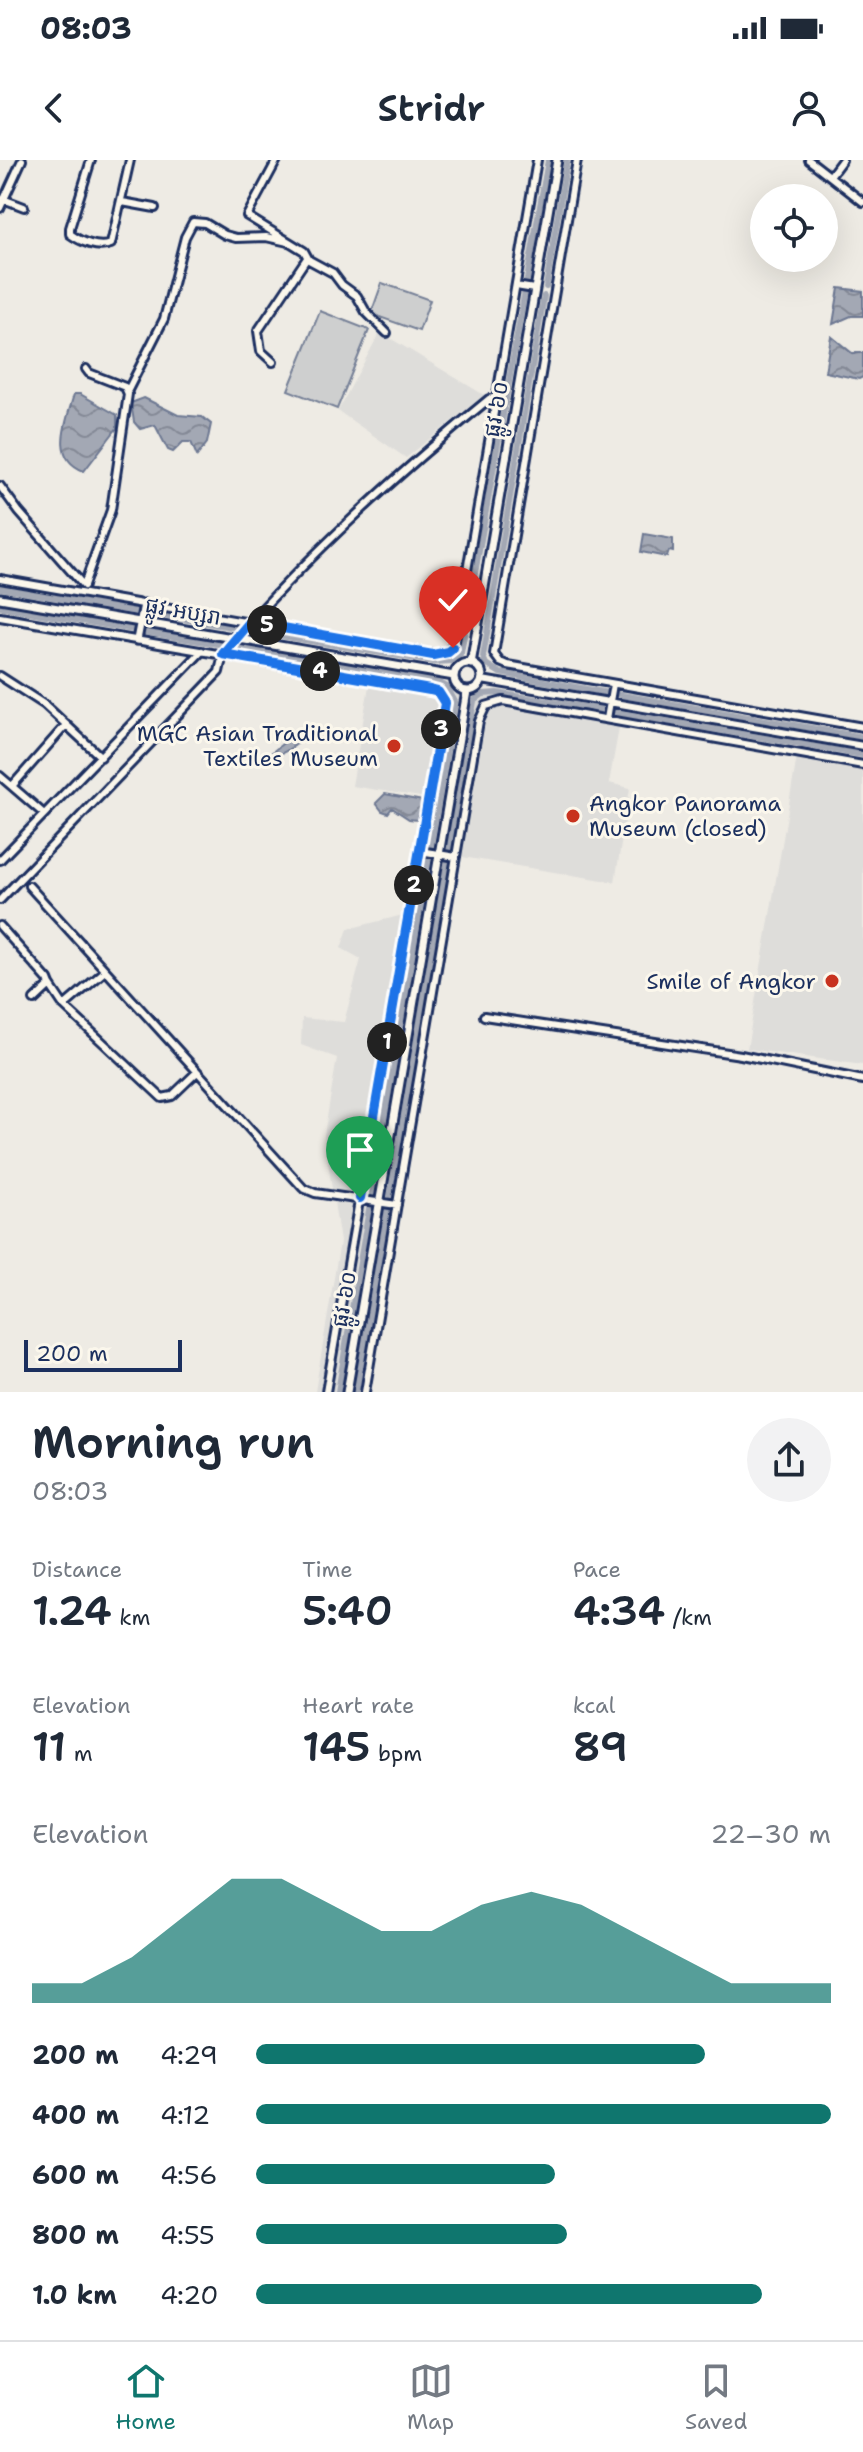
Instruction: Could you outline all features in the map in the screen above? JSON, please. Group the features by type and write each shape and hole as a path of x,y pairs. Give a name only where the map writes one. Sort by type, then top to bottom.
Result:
{"main road":[{"name":"ផ្លូវ ៦០","path":"471,664 529,288 557,160"},
{"name":"ផ្លូវ អប្សរា","path":"0,598 454,676"},
{"path":"137,640 144,604"},
{"path":"471,664 479,669 482,680 476,689 467,691 459,687 454,676 461,666 471,664"},
{"name":"ផ្លូវ ៦០","path":"347,1392 377,1201 467,691"}],"street":[{"path":"0,208 22,160"},
{"path":"91,160 70,234 90,244 107,246 111,244 130,160"},
{"path":"277,160 247,216 333,273 342,285 357,296 366,312 387,333"},
{"path":"0,579 433,655 448,652 455,641 537,160"},
{"path":"577,160 493,650 497,659 507,665 863,727"},
{"path":"809,160 863,202"},
{"path":"830,176 842,160"},
{"path":"3,199 24,207"},
{"path":"122,202 155,208"},
{"path":"85,593 84,585 111,510 128,390 164,319 185,237 193,222 205,223 236,238 266,237 288,242"},
{"path":"273,362 261,351 258,331 263,328 307,258"},
{"path":"516,286 529,288"},
{"path":"86,369 128,390"},
{"path":"0,900 219,672 223,654 236,638 333,537 404,469 489,399 497,397"},
{"path":"0,486 84,585"},
{"path":"0,617 438,692 445,703 422,852 326,1392"},
{"path":"0,860 202,651"},
{"path":"0,676 45,705 101,757"},
{"path":"482,680 863,746"},
{"path":"607,719 613,684"},
{"path":"365,1392 454,857 479,721 486,706 503,701 863,765"},
{"path":"13,785 66,725"},
{"path":"0,776 44,814"},
{"path":"422,852 454,857"},
{"path":"29,886 303,1188 315,1193 397,1205"},
{"path":"0,926 45,975 64,1006 162,1098 172,1096 196,1073"},
{"path":"64,1006 105,971"},
{"path":"34,1000 50,985"},
{"path":"484,1016 741,1055 863,1080"}],"shaded area":[{"path":"382,283 430,300 419,331 371,314"},
{"path":"320,311 369,330 337,409 288,390"},
{"path":"380,332 484,395 406,458 338,411"},
{"path":"371,674 621,717 609,783 630,788 615,882 419,850 427,798 352,786"},
{"path":"799,745 863,757 863,1065 747,1049"},
{"path":"413,855 454,862 362,1392 315,1392 340,1242 324,1135 337,1058 301,1045 302,1018 344,1022 361,959 341,948 348,929 403,915"}],"water":[{"path":"839,288 863,291 863,316 851,316 833,324"},
{"path":"831,336 852,353 863,353 863,377 859,379 825,372"},
{"path":"74,394 80,394 117,415 117,428 84,471 73,465 64,448 65,426"},
{"path":"144,398 178,415 202,417 211,424 207,443 197,456 191,442 183,442 173,452 168,450 155,425 140,429 134,422 131,403"},
{"path":"644,534 673,539 673,552 669,551 667,557 641,552"},
{"path":"307,727 306,732 299,742 272,757 271,753"},
{"path":"385,794 423,801 417,820 409,819 392,808 388,813 382,811 376,803"}],"waterway":[{"path":"252,631 435,662 453,661 461,653 548,160"},
{"path":"546,287 567,160"},
{"path":"544,296 483,657 486,664 500,673 608,693"},
{"path":"0,588 138,612"},
{"path":"0,607 134,630"},
{"path":"146,613 238,628"},
{"path":"143,632 224,645"},
{"path":"234,647 434,680 447,687 455,702 338,1392"},
{"path":"390,1199 474,701 483,694 497,693 604,710"},
{"path":"616,694 863,737"},
{"path":"613,712 863,755"},
{"path":"356,1392 388,1208"}],"place":[{"name":"MGC Asian Traditional Textiles Museum","path":"394,746"},
{"name":"Angkor Panorama Museum (closed)","path":"573,816"},
{"name":"Smile of Angkor","path":"832,981"}],"route":[{"path":"360,1198 445,703 438,692 430,690 223,654 250,622 433,655 453,648"}]}
